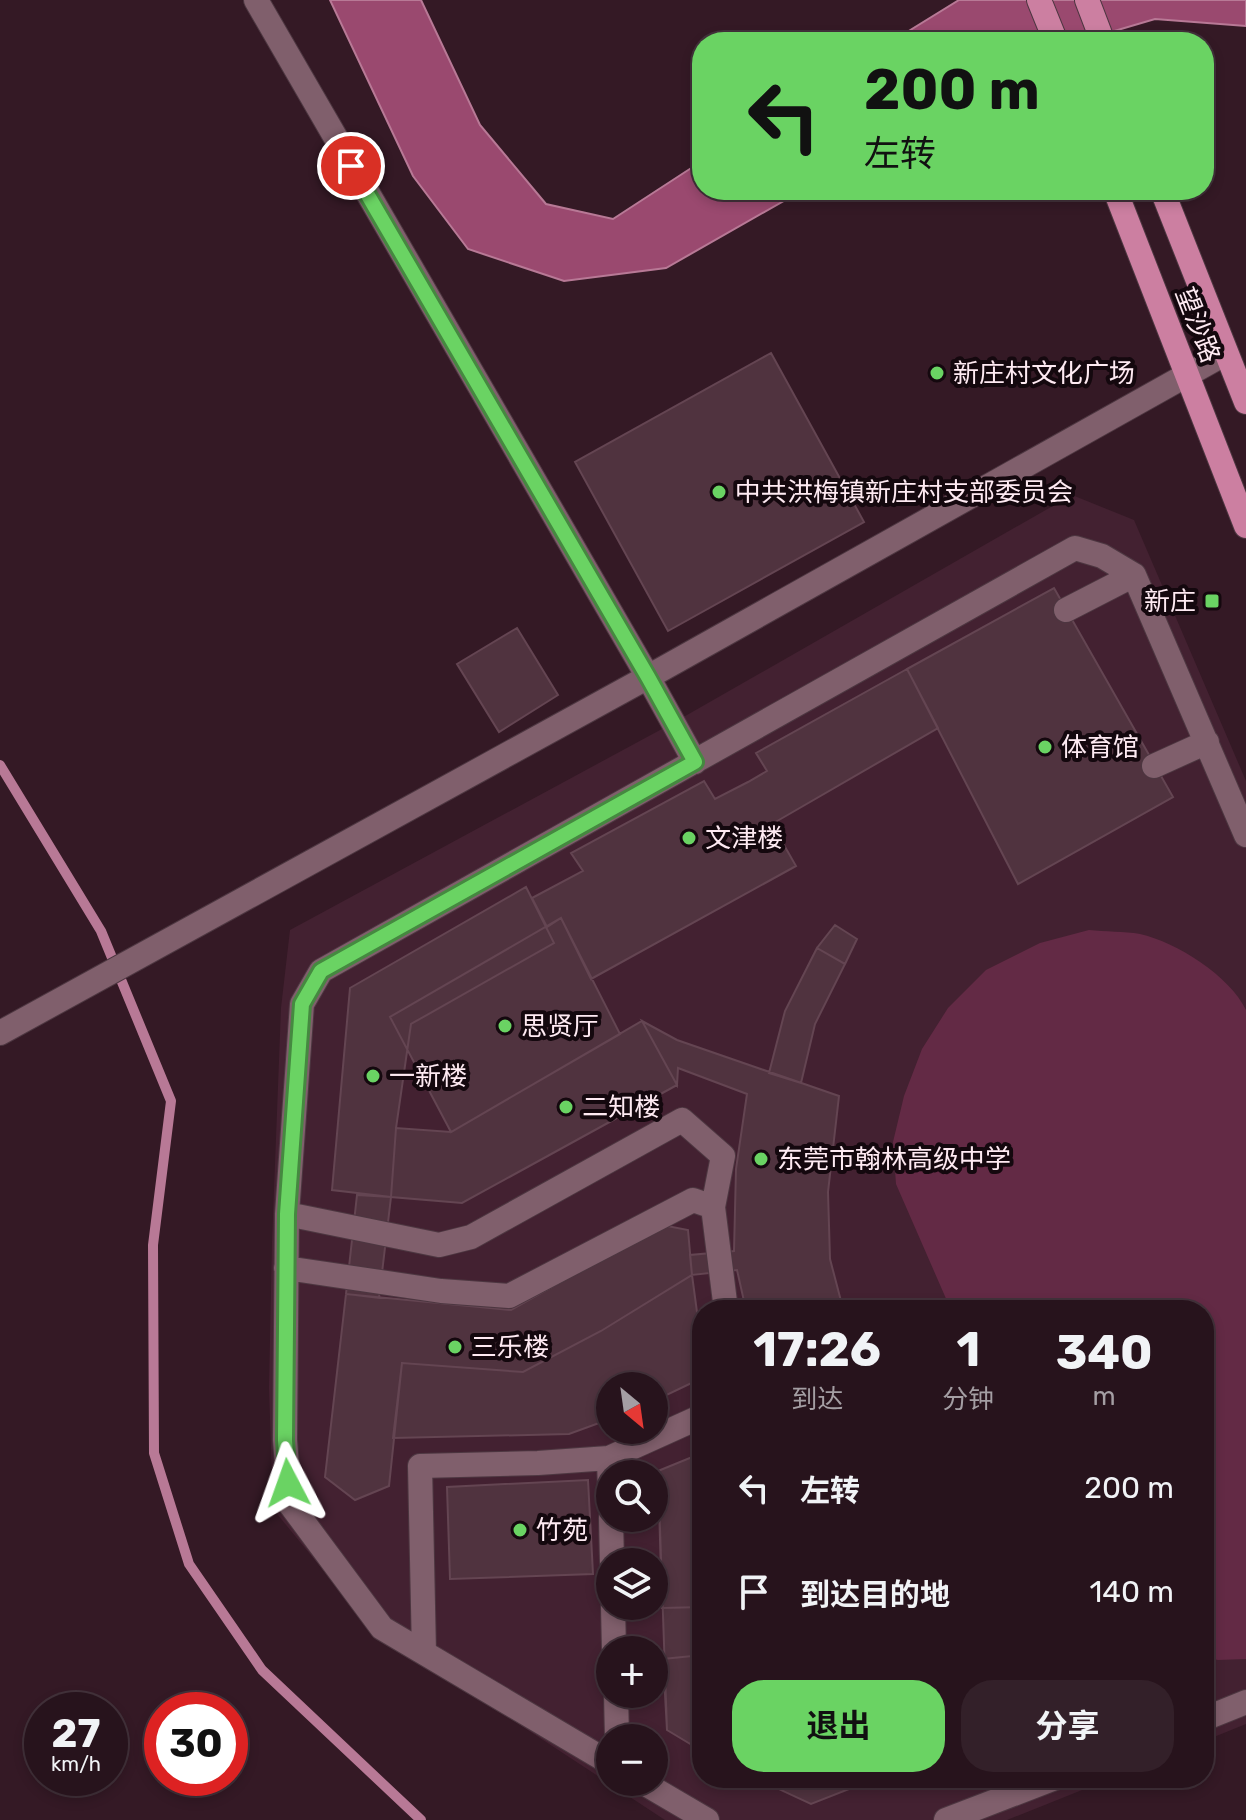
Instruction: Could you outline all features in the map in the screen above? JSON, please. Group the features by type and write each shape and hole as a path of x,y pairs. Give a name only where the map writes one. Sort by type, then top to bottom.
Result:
{"main road":[{"path":"1039,0 1052,32"},
{"path":"1087,0 1099,32"},
{"name":"望沙路","path":"1119,200 1246,526"},
{"name":"望沙路","path":"1166,200 1246,402"}],"street":[{"path":"256,0 648,677 709,763"},
{"path":"0,1033 648,677 1226,353"},
{"path":"596,1755 382,1628 290,1504 285,1440 287,1214 302,1004 321,971 709,763 1075,548 1102,556 1134,575 1246,835"},
{"path":"1066,610 1134,575"},
{"path":"1154,766 1207,742"},
{"path":"287,1214 439,1245 471,1237 682,1120 723,1156 713,1207 725,1300"},
{"path":"286,1268 441,1291 509,1296 693,1200 713,1207"},
{"path":"424,1652 420,1466 609,1458 692,1421"},
{"path":"1214,1715 1246,1702"},
{"path":"946,1820 1029,1788"},
{"path":"666,1796 707,1820"}],"shaded area":[{"path":"330,0 421,0 480,125 546,204 613,219 692,168 692,200 785,200 666,268 564,281 468,249 413,176"},
{"path":"959,0 1246,0 1246,26 1155,19 1111,32 907,32"},
{"name":"东莞市翰林高级中学","path":"1072,495 1134,520 1246,781 1246,1724 1214,1737 1214,1300 692,1300 692,1788 1087,1788 1007,1820 665,1820 628,1796 668,1796 668,1724 596,1724 596,1775 476,1696 378,1637 273,1509 269,1388 281,1008 290,930 673,723"},
{"path":"1089,930 1128,932 1154,938 1170,944 1215,973 1246,1010 1246,1659 1214,1659 1214,1300 947,1300 896,1184 893,1142 904,1096 922,1049 948,1008 986,970 1040,943"}],"building":[{"name":"中共洪梅镇新庄村支部委员会","path":"771,353 864,522 668,631 575,462"},
{"name":"体育馆","path":"1054,588 1173,797 1018,884 907,669"},
{"path":"517,628 558,695 499,732 457,664"},
{"name":"文津楼","path":"907,669 938,728 772,824 796,866 591,979 561,918 547,927 532,898 583,871 571,853 704,781 715,799 748,782 767,771 756,753"},
{"name":"一新楼","path":"526,887 554,943 411,1024 396,1128 391,1197 332,1190 350,988"},
{"name":"思贤厅","path":"561,918 620,1034 451,1132 390,1017"},
{"path":"835,925 857,939 845,964 817,948"},
{"path":"817,948 845,964 815,1024 801,1083 769,1073 785,1011"},
{"name":"二知楼","path":"642,1021 677,1085 462,1203 391,1197 396,1128 451,1132"},
{"path":"642,1021 677,1040 839,1096 828,1192 830,1259 841,1300 744,1300 737,1270 692,1275 690,1255 734,1251 736,1169 747,1094 678,1068 677,1085"},
{"path":"357,1195 391,1197 379,1298 346,1294"},
{"name":"三乐楼","path":"662,1225 688,1230 692,1275 601,1331 523,1372 402,1363 389,1486 355,1500 325,1477 346,1294 511,1310"},
{"path":"692,1275 695,1300 692,1300 692,1383 668,1394 668,1372 596,1372 596,1424 569,1434 393,1438 402,1363 523,1372 601,1331"},
{"path":"692,1457 692,1607 668,1608 668,1548 660,1548 660,1532 668,1532 668,1467"},
{"path":"692,1457 692,1745 668,1731 667,1724 668,1636 664,1636 663,1620 668,1620 668,1548 661,1548 660,1532 668,1532 668,1467"},
{"name":"竹苑","path":"588,1480 593,1574 450,1579 447,1487"},
{"path":"692,1656 692,1745 668,1731 668,1658"},
{"path":"777,1788 852,1788 811,1804"},
{"path":"777,1788 852,1788 811,1804"}],"waterway":[{"path":"0,765 101,931 171,1101 153,1245 154,1453 189,1564 262,1670 421,1820"}],"place":[{"name":"新庄村文化广场","path":"937,373"},
{"name":"中共洪梅镇新庄村支部委员会","path":"719,492"},
{"name":"新庄","path":"1212,601"},
{"name":"体育馆","path":"1045,747"},
{"name":"文津楼","path":"689,838"},
{"name":"思贤厅","path":"505,1026"},
{"name":"一新楼","path":"373,1076"},
{"name":"二知楼","path":"566,1107"},
{"name":"东莞市翰林高级中学","path":"761,1159"},
{"name":"三乐楼","path":"455,1347"},
{"name":"竹苑","path":"520,1530"}],"route":[{"path":"288,1483 285,1440 287,1214 302,1004 321,971 695,762 351,166"}]}
